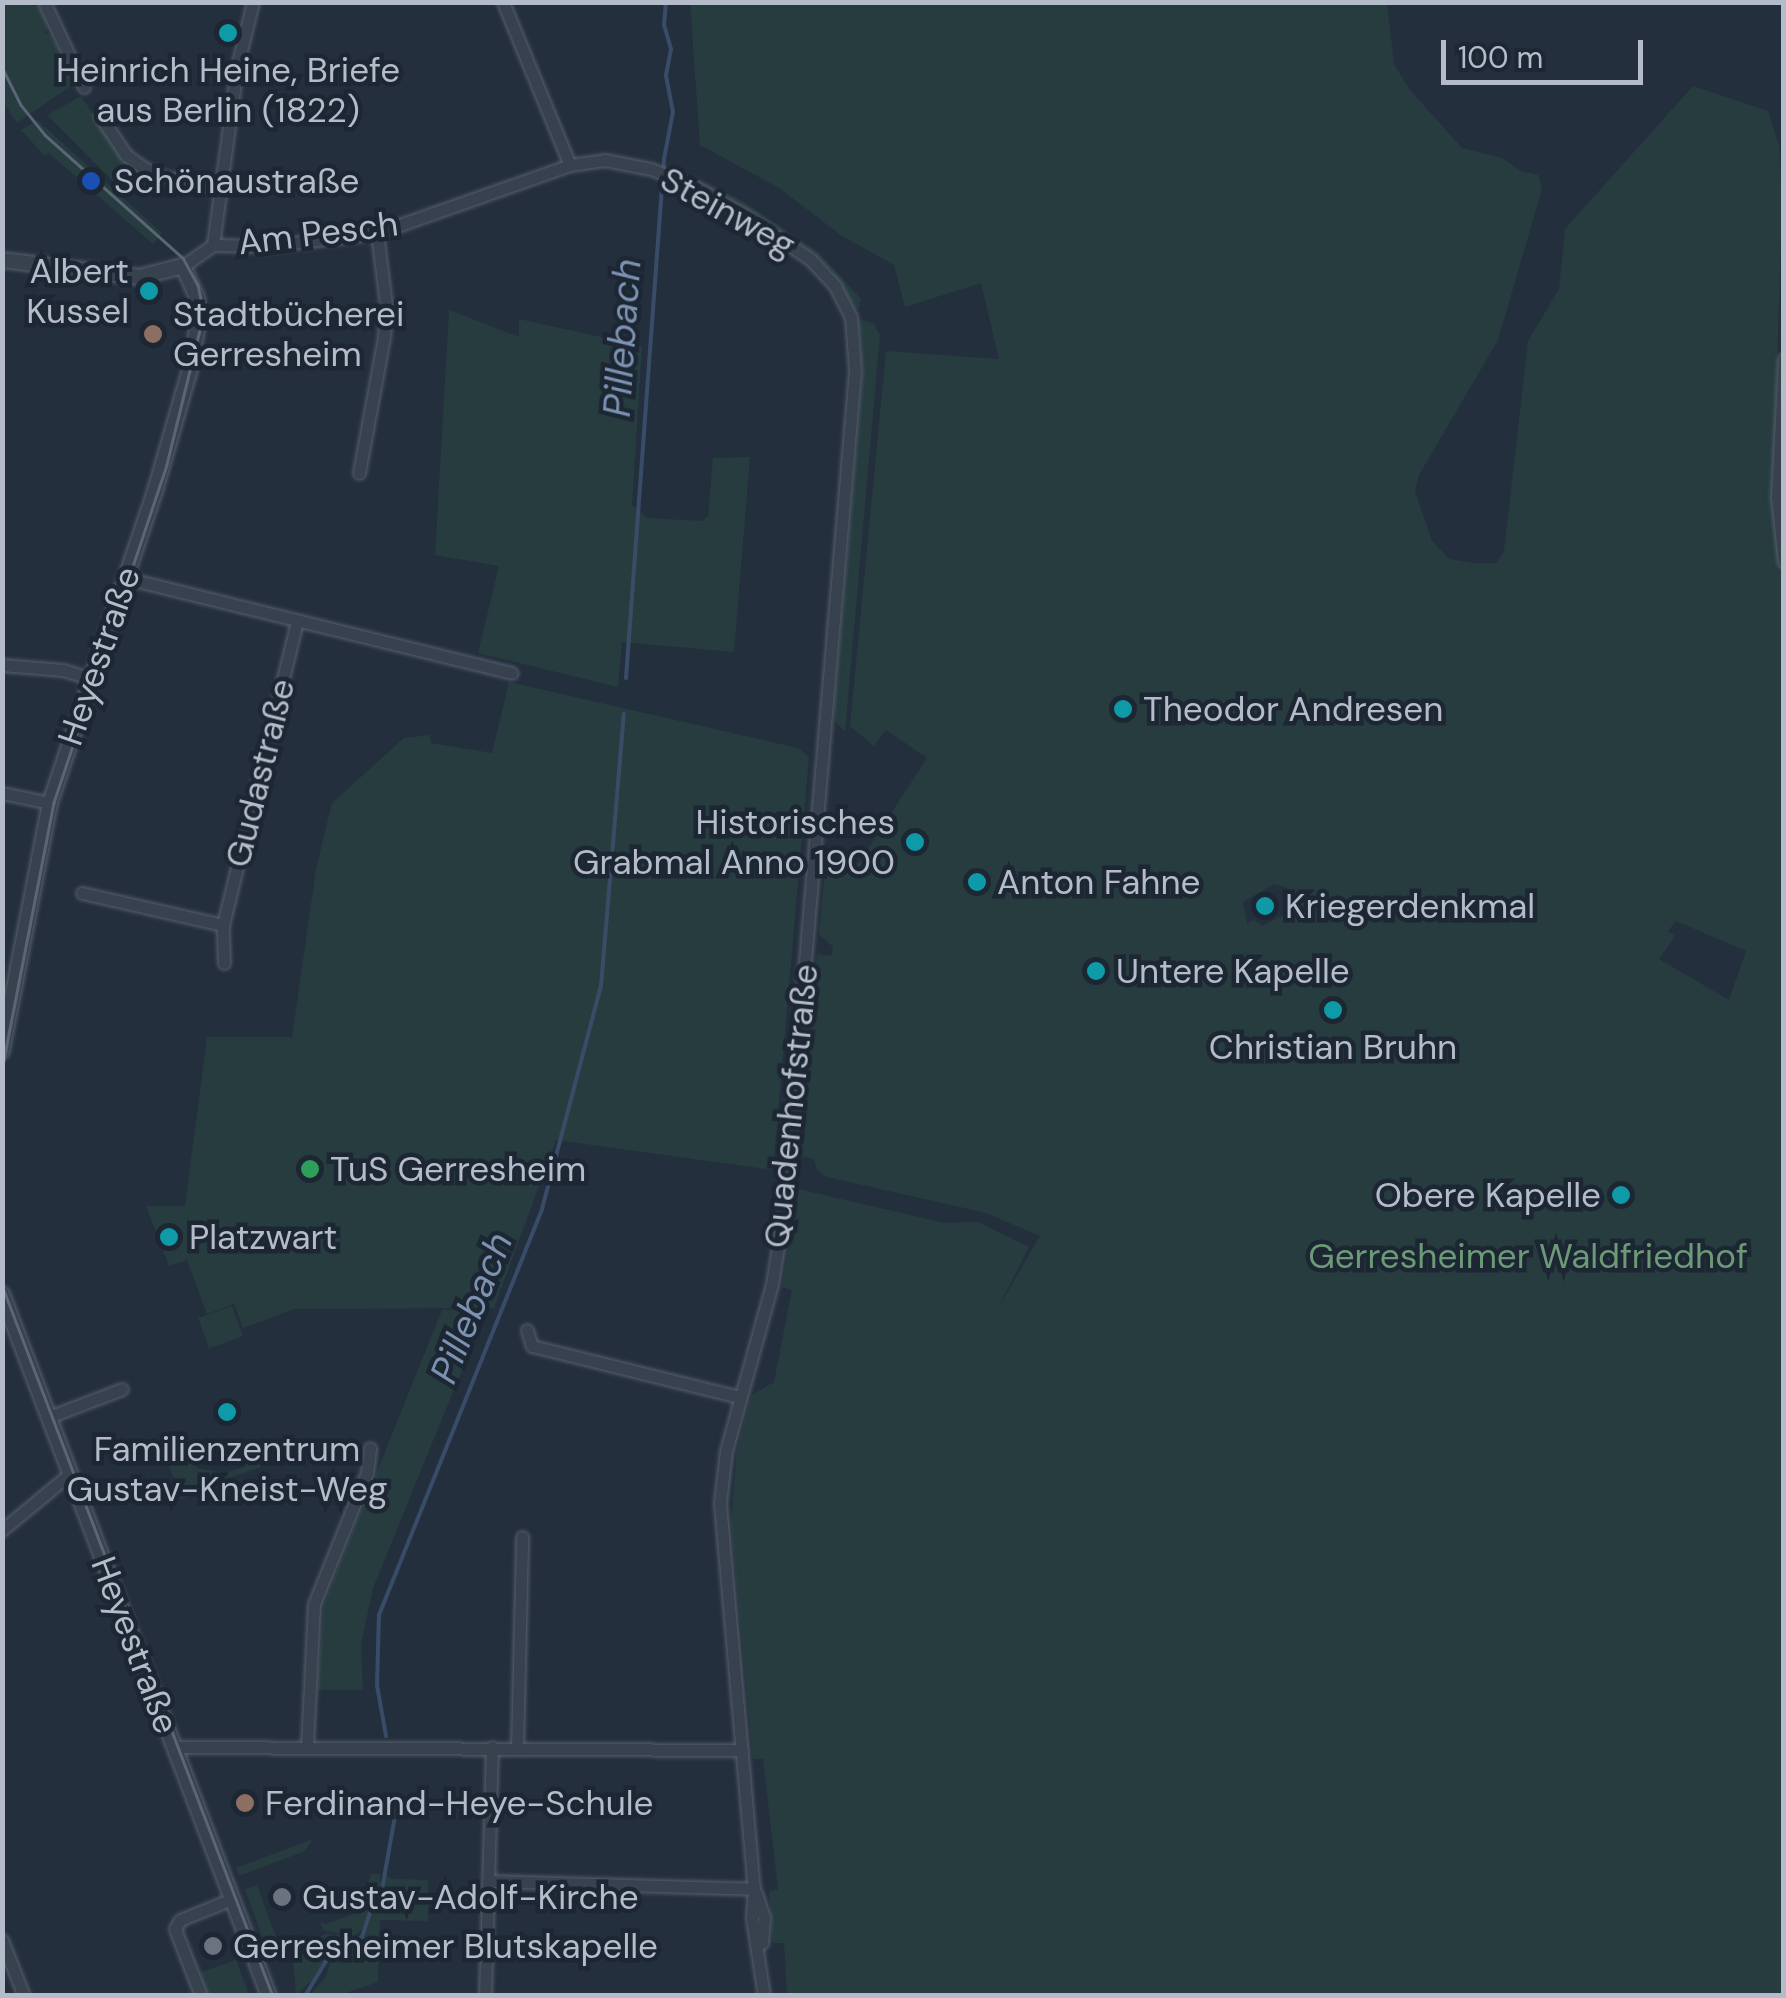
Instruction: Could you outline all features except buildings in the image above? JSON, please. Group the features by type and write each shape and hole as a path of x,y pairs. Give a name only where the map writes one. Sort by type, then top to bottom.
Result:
{"street":[{"path":"44,2 84,87"},
{"path":"213,245 218,189 252,2"},
{"path":"503,2 570,165"},
{"path":"100,116 126,155 141,166 156,175 218,189"},
{"name":"Steinweg","path":"570,165 605,160 651,169 722,201 802,252 835,286 851,318"},
{"name":"Am Pesch","path":"183,266 213,245 266,246 377,232 570,165"},
{"path":"359,474 384,337 386,306 377,232"},
{"path":"2,260 138,277 183,266"},
{"name":"Heyestraße","path":"2,1051 50,803 196,348 197,298 183,266"},
{"name":"Quadenhofstraße","path":"764,1996 752,1918 754,1889 720,1528 726,1451 772,1284 788,1172 855,372 851,318"},
{"path":"1784,360 1777,482 1784,562"},
{"path":"125,578 511,673"},
{"name":"Gudastraße","path":"224,964 222,925 297,621"},
{"path":"2,665 63,670 90,678"},
{"path":"2,793 50,803"},
{"path":"82,893 222,925"},
{"name":"Heyestraße","path":"2,1294 269,1996"},
{"path":"527,1330 532,1346 740,1397"},
{"path":"49,1417 122,1388"},
{"path":"308,1747 314,1604 367,1473 370,1448"},
{"path":"2,1530 71,1473"},
{"path":"516,1748 522,1537"},
{"path":"174,1746 742,1750"},
{"path":"485,1996 492,1747"},
{"path":"490,1881 754,1889"},
{"path":"201,1996 176,1929 180,1920 232,1899"},
{"path":"2,1940 24,1996"}],"green space":[{"path":"3,3 40,6 48,28 45,33 51,35 61,55 59,61 64,61 77,82 17,123 3,102"},
{"name":"Gerresheimer Waldfriedhof","path":"690,3 1387,3 1394,64 1410,90 1462,148 1502,158 1521,171 1538,175 1542,189 1498,340 1419,475 1415,491 1432,541 1449,559 1496,563 1504,551 1528,341 1559,289 1565,229 1693,86 1768,111 1779,145 1782,205 1774,463 1776,541 1784,578 1783,1995 787,1995 784,1943 773,1943 769,1892 778,1889 763,1759 753,1759 731,1522 737,1449 752,1395 774,1382 792,1290 782,1287 798,1189 945,1223 978,1222 1029,1247 998,1308 1040,1236 986,1213 827,1177 817,1170 814,1159 800,1156 817,954 832,956 833,947 819,934 824,879 834,867 859,863 927,758 886,730 874,746 850,726 886,351 999,359 981,283 905,307 894,265 842,236 779,188 700,145","holes":["1274,884 1287,888 1293,900 1286,903 1285,914 1263,926 1254,920 1247,924 1243,902","1676,921 1746,951 1729,1000 1659,959 1675,936 1668,931"]},
{"path":"81,96 128,164 114,182 47,115"},
{"path":"37,120 162,233 153,244 49,153 45,156 21,130"},
{"path":"705,182 744,202 819,253 861,299 859,308 855,309 830,269 813,253"},
{"path":"449,310 519,337 519,319 642,346 632,505 647,518 702,521 708,516 713,458 750,457 734,652 622,642 618,687 478,653 499,566 435,555"},
{"path":"859,321 874,324 880,335 845,732 835,721 834,710 863,372"},
{"path":"509,682 798,748 809,757 773,1170 556,1140 494,1308 294,1309 243,1328 234,1304 207,1314 187,1260 169,1266 146,1206 185,1206 207,1037 292,1037 316,869 332,803 404,738 430,735 431,743 492,753"},
{"path":"232,1306 243,1336 209,1348 198,1318"},
{"path":"442,1310 486,1311 373,1588 361,1644 363,1690 317,1690 324,1604"},
{"path":"248,1450 262,1453 261,1467 203,1487 205,1493 181,1499 167,1461 179,1452 198,1468 224,1473 245,1467 238,1457"},
{"path":"313,1839 305,1851 239,1876 236,1868"},
{"path":"371,1874 380,1874 381,1886 361,1931 332,1950 319,1974 296,1995 292,1947 326,1934 343,1935 323,1930 320,1922 326,1924 356,1913"},
{"path":"385,1874 393,1879 428,1880 428,1921 380,1920 379,1943 363,1943 379,1948 378,1982 340,1995 310,1995 326,1976 332,1956 363,1938 371,1913 384,1901"},
{"path":"257,1885 279,1945 267,1950 245,1889"},
{"path":"236,1960 249,1995 208,1995 199,1973"}],"waterway":[{"name":"Pillebach","path":"626,678 664,159 673,112 666,75 671,49 664,25 666,2"},
{"name":"Pillebach","path":"386,1736 377,1685 379,1615 542,1209 601,986 624,714"},
{"name":"Pillebach","path":"305,1996 329,1956 362,1937 371,1909 380,1901 397,1805"}],"tram line":[{"path":"2,67 21,105 45,135 183,258 198,285 204,314 167,465 54,803 2,1071"},
{"path":"2,1285 273,1996"}],"place":[{"name":"Heinrich Heine, Briefe aus Berlin (1822)","path":"228,33"},
{"name":"Schönaustraße","path":"91,181"},
{"name":"Albert Kussel","path":"149,291"},
{"name":"Stadtbücherei Gerresheim","path":"153,334"},
{"name":"Theodor Andresen","path":"1123,709"},
{"name":"Historisches Grabmal Anno 1900","path":"915,842"},
{"name":"Anton Fahne","path":"977,882"},
{"name":"Kriegerdenkmal","path":"1265,906"},
{"name":"Untere Kapelle","path":"1096,971"},
{"name":"Christian Bruhn","path":"1333,1010"},
{"name":"TuS Gerresheim","path":"310,1169"},
{"name":"Obere Kapelle","path":"1621,1195"},
{"name":"Platzwart","path":"169,1237"},
{"name":"Familienzentrum Gustav-Kneist-Weg","path":"227,1412"},
{"name":"Ferdinand-Heye-Schule","path":"245,1803"},
{"name":"Gustav-Adolf-Kirche","path":"282,1897"},
{"name":"Gerresheimer Blutskapelle","path":"213,1946"}]}
